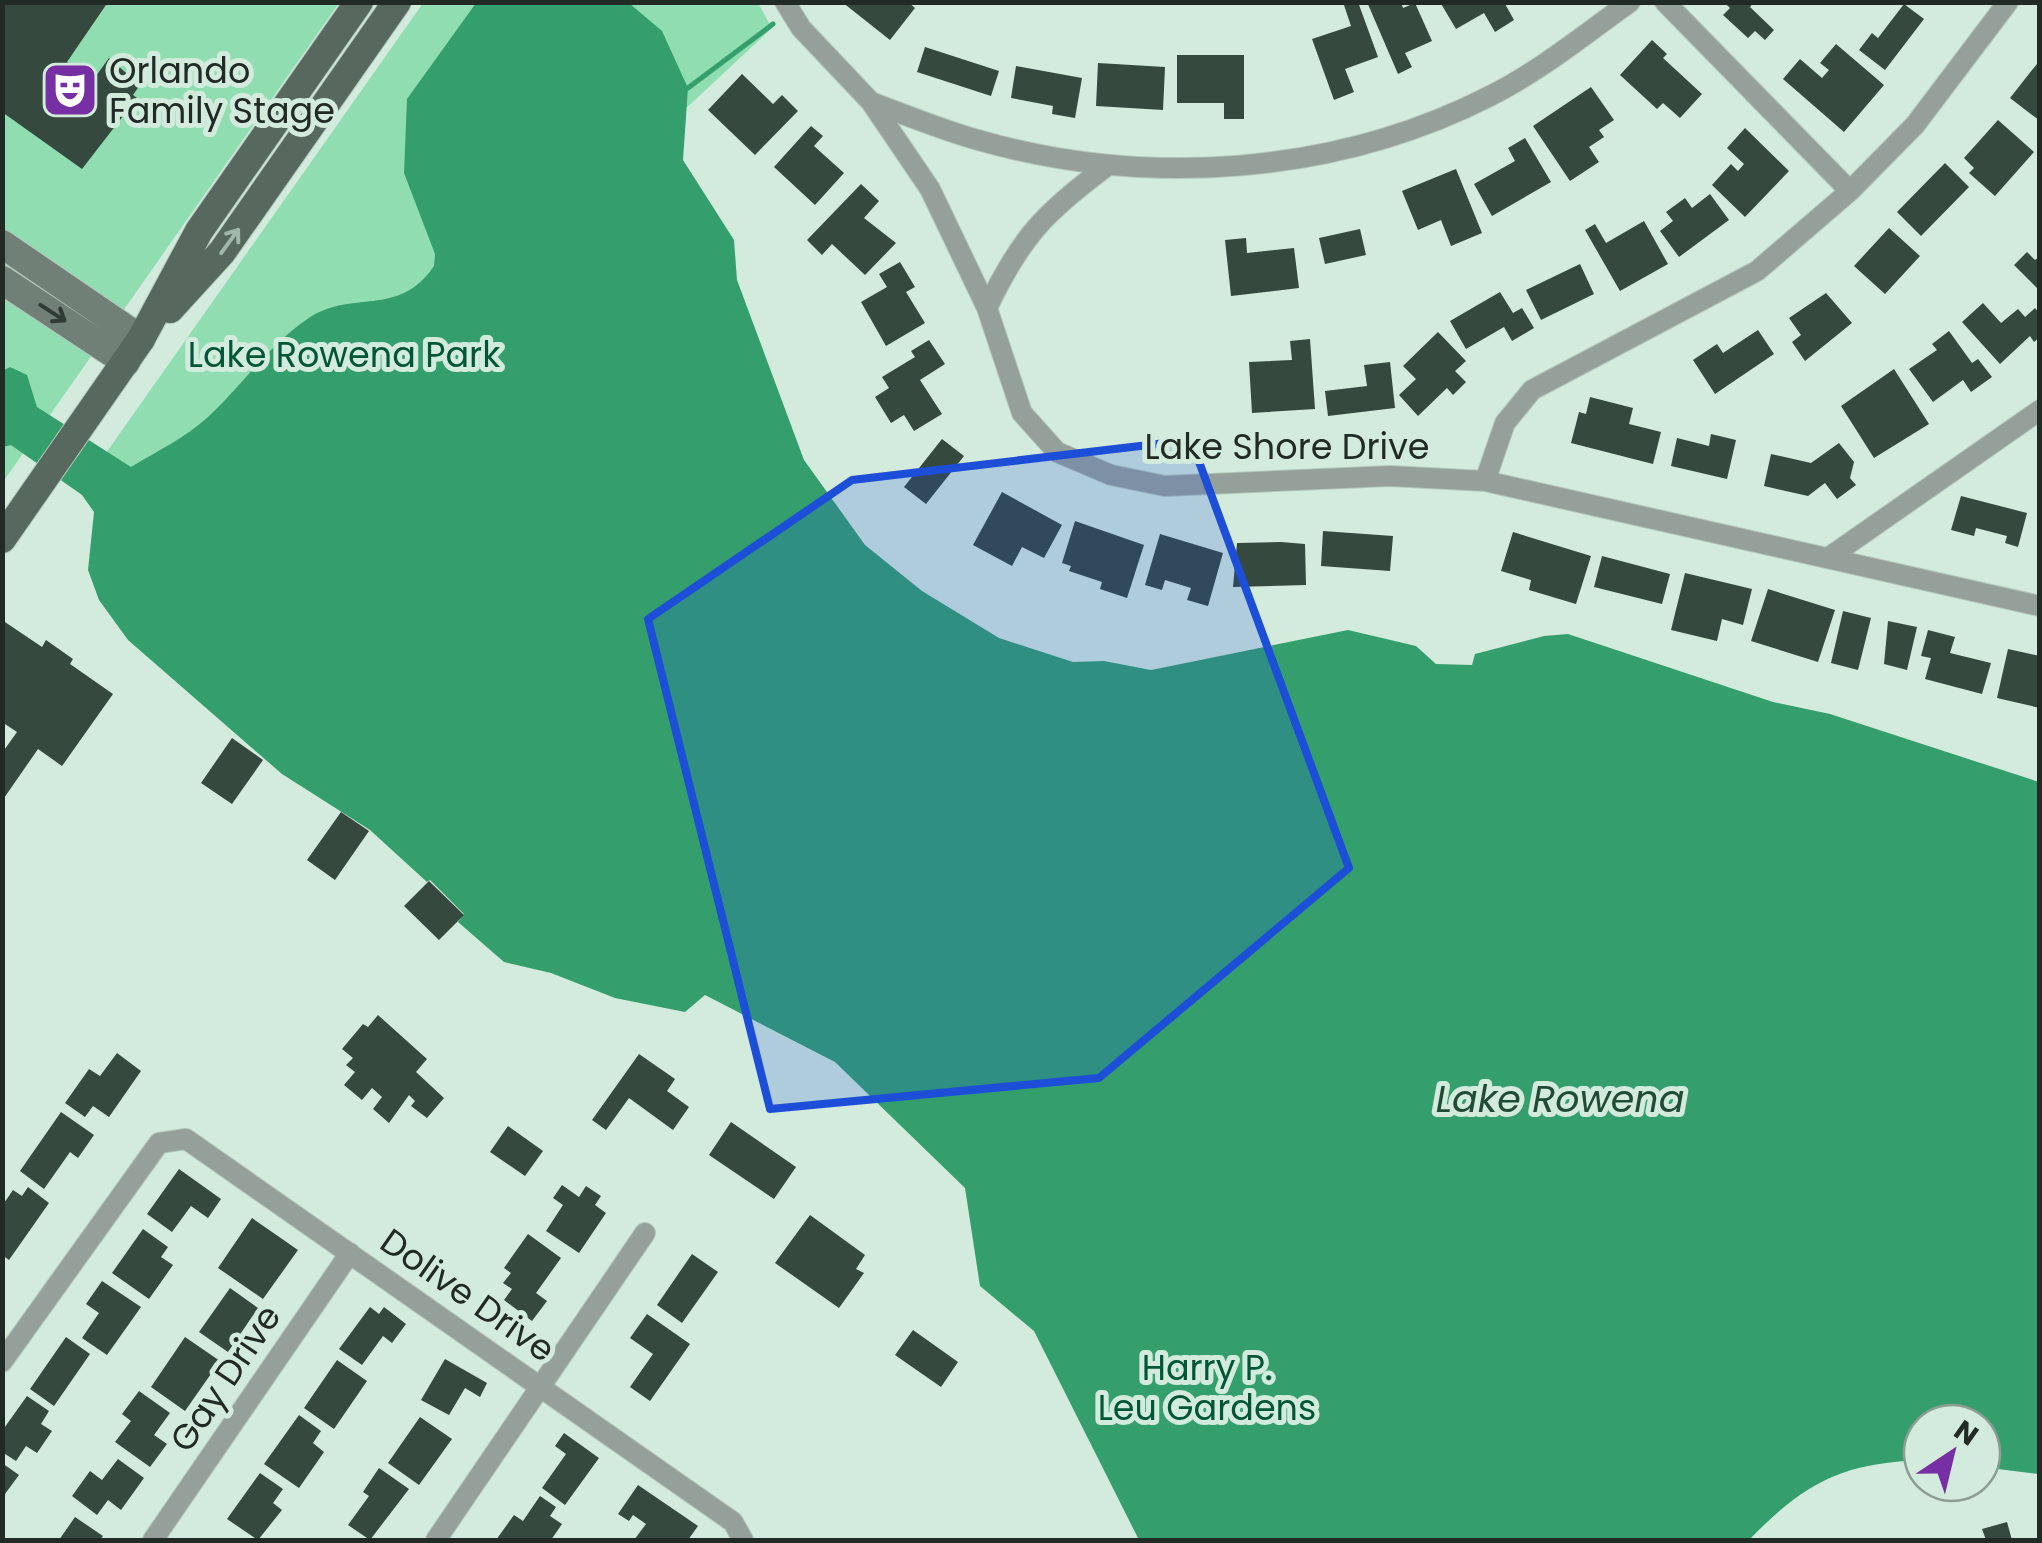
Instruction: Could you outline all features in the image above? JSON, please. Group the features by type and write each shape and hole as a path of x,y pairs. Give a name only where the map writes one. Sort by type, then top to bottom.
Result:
{"main road":[{"path":"2,539 134,350 199,230 359,2"},
{"path":"134,350 222,252 397,2"},
{"path":"2,244 134,350"},
{"path":"2,280 134,350"}],"street":[{"name":"Lake Shore Drive","path":"784,2 821,50 871,102 930,189 987,308 1022,413 1057,452 1111,475 1165,486 1390,476 1485,482 2040,606"},
{"path":"871,102 980,141 1107,166 1196,170 1324,154 1396,136 1491,96 1630,2"},
{"path":"1665,2 1850,191"},
{"path":"1485,482 1505,423 1532,390 1757,271 1850,191 1915,126 2008,2"},
{"path":"987,308 1012,256 1035,224 1107,166"},
{"path":"1828,558 2040,410"},
{"name":"Dolive Drive","path":"2,1362 159,1142 186,1140 543,1386 738,1531"},
{"path":"436,1540 645,1233"},
{"name":"Gay Drive","path":"153,1540 350,1253"}],"highlighted area":[{"path":"1191,440 1349,868 1099,1078 770,1109 648,619 852,480"}],"green space":[{"path":"3,3 339,3 3,482"},
{"name":"Lake Rowena Park","path":"423,3 758,3 772,28 665,128 210,522 106,453"}],"water":[{"name":"Lake Rowena","path":"476,3 629,3 662,31 688,88 683,160 734,240 737,280 804,460 865,545 922,591 999,638 1073,662 1104,661 1151,670 1348,630 1416,646 1436,664 1472,665 1475,654 1544,636 1568,634 1773,702 1830,714 2039,782 2039,1474 2002,1469 2002,1403 1902,1403 1902,1461 1869,1466 1826,1480 1788,1504 1749,1540 1139,1540 1034,1331 980,1286 965,1188 835,1062 705,995 685,1012 615,998 551,973 504,962 458,922 464,914 430,880 427,882 370,830 282,774 128,640 99,600 88,570 94,512 82,495 11,445 3,447 2,371 10,367 27,375 37,407 131,467 199,424 280,341 306,320 340,305 405,293 420,282 434,266 435,254 404,173 407,99"}],"building":[{"name":"Orlando Family Stage","path":"2,2 108,2 67,62 93,80 109,58 140,85 133,95 137,98 82,169 2,112"},
{"path":"842,2 908,2 915,8 890,40"},
{"path":"1343,2 1358,2 1378,57 1345,69 1354,92 1334,100 1312,39 1351,26"},
{"path":"1367,2 1401,2 1403,8 1415,3 1432,41 1405,53 1412,67 1398,74"},
{"path":"1440,2 1504,2 1514,20 1495,32 1484,13 1456,29"},
{"path":"1724,2 1754,2 1750,7 1774,30 1765,40 1755,31 1748,38 1723,15 1730,8"},
{"path":"1904,4 1924,19 1885,70 1859,50 1872,33 1878,38"},
{"path":"1652,40 1667,54 1663,58 1702,94 1680,118 1663,103 1657,109 1620,75"},
{"path":"1836,44 1884,85 1844,132 1783,79 1800,59 1822,78 1829,70 1820,63"},
{"path":"925,47 999,71 991,96 917,72"},
{"path":"1177,55 1244,55 1244,119 1224,119 1224,103 1177,103"},
{"path":"2040,60 2040,121 2010,98"},
{"path":"1098,63 1165,67 1163,110 1096,106"},
{"path":"1016,66 1082,78 1075,118 1052,114 1053,106 1011,98"},
{"path":"742,74 773,104 782,95 798,111 755,155 708,110"},
{"path":"1591,87 1614,120 1599,130 1604,137 1589,147 1599,162 1570,181 1533,126"},
{"path":"1998,120 2034,152 1995,196 1969,173 1974,168 1964,158"},
{"path":"811,126 823,136 814,146 844,173 815,205 774,167"},
{"path":"1745,128 1789,171 1745,217 1712,185 1731,164 1738,171 1744,164 1727,148"},
{"path":"1525,138 1551,182 1492,216 1474,184 1515,161 1508,148"},
{"path":"1945,163 1969,187 1921,236 1897,212"},
{"path":"1456,169 1482,233 1451,246 1441,220 1418,230 1402,191"},
{"path":"861,184 879,201 864,218 896,243 865,275 832,244 822,255 807,240"},
{"path":"1710,194 1729,220 1679,257 1660,231 1673,221 1666,212 1685,198 1692,208"},
{"path":"1644,221 1668,264 1620,291 1585,230 1595,224 1606,243"},
{"path":"1889,228 1920,256 1885,294 1854,266"},
{"path":"1360,229 1366,255 1325,264 1319,238"},
{"path":"1246,238 1247,253 1294,248 1299,288 1231,296 1225,240"},
{"path":"2027,252 2035,260 2040,256 2040,291 2014,265"},
{"path":"900,262 915,287 906,292 925,323 886,346 861,302 887,287 879,274"},
{"path":"1580,264 1594,294 1541,320 1526,290"},
{"path":"1500,292 1513,313 1522,308 1534,328 1512,341 1504,327 1466,349 1450,321"},
{"path":"1826,293 1852,323 1805,361 1792,342 1801,335 1789,318"},
{"path":"1983,303 2001,323 2018,309 2025,317 2035,308 2040,314 2040,337 2034,342 2030,336 2000,364 1962,322"},
{"path":"1758,330 1774,354 1715,394 1693,360 1717,344 1723,353"},
{"path":"1949,331 1972,363 1978,359 1992,377 1971,392 1963,380 1933,402 1909,369 1937,350 1932,344"},
{"path":"1438,332 1466,361 1455,371 1466,382 1453,395 1447,388 1418,416 1399,395 1416,379 1403,366"},
{"path":"1310,339 1315,409 1252,413 1249,362 1292,360 1290,341"},
{"path":"929,340 945,364 920,380 942,414 914,431 904,415 891,423 875,397 889,388 882,377 915,357 911,351"},
{"path":"1390,362 1395,408 1328,416 1325,391 1367,386 1364,365"},
{"path":"1894,369 1929,424 1874,458 1841,406"},
{"path":"1590,397 1633,408 1629,424 1661,432 1653,464 1571,443 1579,412 1586,414"},
{"path":"1711,434 1736,440 1727,479 1671,466 1677,438 1709,446"},
{"path":"942,439 964,456 926,504 904,487"},
{"path":"1839,443 1854,462 1850,478 1856,485 1837,499 1825,483 1808,496 1764,486 1771,454 1811,463"},
{"path":"1002,492 1062,525 1044,558 1022,547 1012,566 973,545"},
{"path":"1961,496 2027,513 2018,547 2005,543 2007,536 1976,528 1974,536 1951,530"},
{"path":"1075,521 1144,545 1127,598 1100,589 1102,582 1069,571 1071,566 1062,563"},
{"path":"1323,531 1393,536 1390,571 1321,566"},
{"path":"1513,532 1591,556 1576,604 1529,590 1531,580 1501,571"},
{"path":"1160,534 1223,553 1208,606 1187,600 1191,588 1165,580 1162,590 1145,585"},
{"path":"1237,543 1305,544 1306,585 1233,587"},
{"path":"1602,556 1670,574 1662,604 1594,587"},
{"path":"1685,573 1752,589 1743,625 1722,619 1717,641 1671,630"},
{"path":"1768,589 1835,610 1818,662 1751,641"},
{"path":"1843,611 1871,618 1858,670 1831,663"},
{"path":"2,620 42,647 46,640 73,659 70,664 113,694 62,766 38,749 2,801 2,753 17,732 2,722"},
{"path":"1888,621 1917,627 1907,670 1884,664"},
{"path":"1928,630 1955,637 1950,653 1991,663 1982,694 1925,679 1931,658 1921,656"},
{"path":"2008,649 2040,656 2040,708 1997,698"},
{"path":"232,738 263,760 232,804 201,783"},
{"path":"341,812 369,831 335,880 307,860"},
{"path":"429,881 464,915 439,940 404,906"},
{"path":"378,1015 427,1059 416,1072 444,1098 427,1118 411,1106 415,1101 409,1095 389,1123 373,1109 382,1097 372,1088 362,1100 344,1085 355,1072 346,1065 353,1058 342,1049 363,1024 368,1027"},
{"path":"117,1053 141,1071 109,1117 93,1106 85,1117 65,1103 89,1069 100,1076"},
{"path":"639,1054 675,1079 667,1091 689,1107 673,1130 629,1098 606,1130 592,1120"},
{"path":"61,1112 94,1135 78,1158 70,1152 44,1189 20,1171"},
{"path":"731,1122 796,1167 774,1199 709,1155"},
{"path":"508,1126 543,1151 525,1176 490,1152"},
{"path":"179,1169 221,1199 208,1218 191,1206 172,1232 147,1214"},
{"path":"562,1185 579,1197 586,1186 601,1196 595,1205 606,1213 579,1253 546,1231 563,1205 553,1198"},
{"path":"28,1187 49,1203 9,1260 2,1255 2,1206 13,1190 22,1196"},
{"path":"810,1215 865,1255 856,1269 864,1273 839,1308 775,1263"},
{"path":"252,1218 298,1250 263,1299 218,1268"},
{"path":"143,1229 168,1247 161,1257 173,1265 149,1299 112,1273"},
{"path":"528,1234 561,1258 536,1293 547,1301 532,1321 504,1300 512,1289 503,1283 511,1273 504,1268"},
{"path":"692,1254 718,1272 682,1323 657,1305"},
{"path":"102,1281 141,1307 107,1355 82,1338 99,1313 86,1304"},
{"path":"230,1288 258,1308 228,1352 199,1332"},
{"path":"370,1307 379,1314 384,1307 406,1324 392,1343 383,1336 362,1365 339,1349"},
{"path":"647,1314 690,1344 650,1401 630,1387 653,1354 630,1338"},
{"path":"913,1330 958,1362 941,1387 895,1355"},
{"path":"66,1337 90,1354 54,1406 30,1389"},
{"path":"185,1337 220,1361 185,1411 151,1387"},
{"path":"445,1359 487,1383 480,1397 465,1388 449,1415 421,1400"},
{"path":"337,1360 367,1381 334,1429 304,1408"},
{"path":"139,1391 170,1413 154,1435 167,1444 150,1467 115,1442 131,1421 122,1414"},
{"path":"27,1396 49,1411 41,1424 52,1431 37,1453 26,1446 16,1461 2,1452 2,1431"},
{"path":"299,1415 321,1431 313,1443 324,1452 299,1488 264,1464"},
{"path":"420,1417 452,1439 419,1485 388,1463"},
{"path":"564,1433 599,1458 565,1505 542,1488 566,1454 555,1446"},
{"path":"118,1459 144,1478 121,1510 108,1500 97,1515 72,1496 90,1471 102,1480"},
{"path":"2,1463 19,1475 2,1498"},
{"path":"379,1468 409,1489 370,1540 348,1525 369,1496 363,1492"},
{"path":"260,1473 283,1489 273,1503 282,1510 258,1540 227,1519"},
{"path":"638,1485 698,1526 688,1540 634,1540 646,1524 633,1515 629,1521 618,1514"},
{"path":"540,1496 556,1507 550,1516 562,1524 551,1540 496,1540 514,1515 523,1521"},
{"path":"75,1517 103,1536 100,1540 59,1540"},
{"path":"2007,1522 2012,1540 1986,1540 1982,1529"}],"waterway":[{"path":"688,88 773,24"}],"place":[{"name":"Orlando Family Stage","path":"70,90"}],"park label":[{"name":"Harry P. Leu Gardens","path":"1207,1387"}]}
